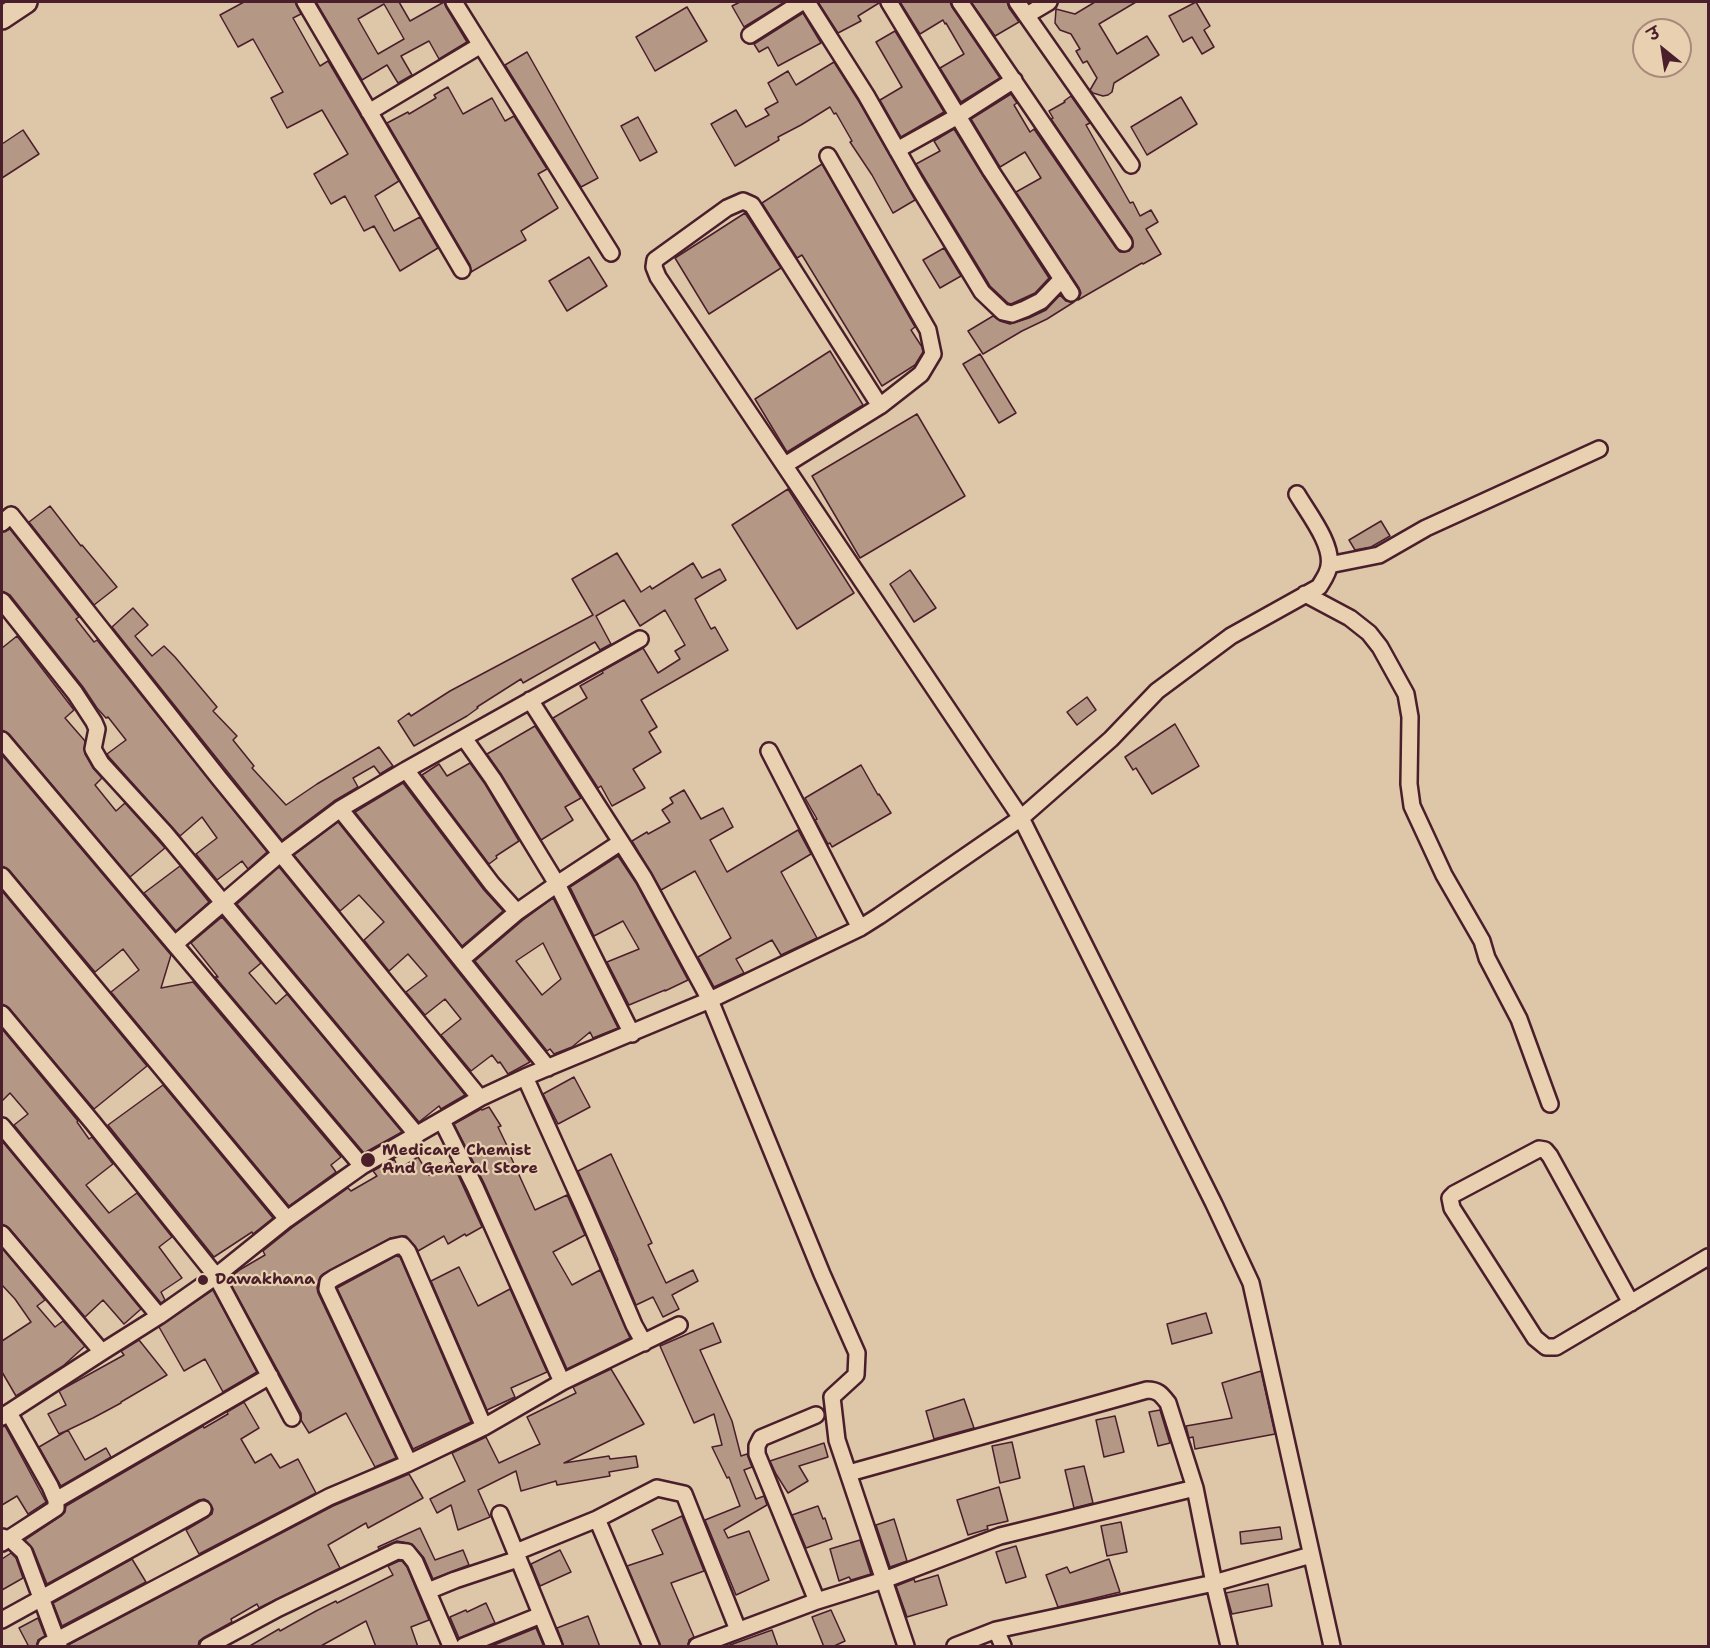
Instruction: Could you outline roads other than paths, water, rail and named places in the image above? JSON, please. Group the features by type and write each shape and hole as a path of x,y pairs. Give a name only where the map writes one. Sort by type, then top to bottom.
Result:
{"street":[{"path":"2,18 26,2"},
{"path":"305,2 462,270"},
{"path":"454,2 611,253"},
{"path":"750,35 805,2 866,95 982,292 1003,312 1012,314 1041,301 1062,279"},
{"path":"889,2 991,171 1071,293"},
{"path":"960,2 1124,243"},
{"path":"1017,2 1131,165"},
{"path":"1027,15 1049,2"},
{"path":"369,112 481,45"},
{"path":"897,150 958,116 1014,80"},
{"path":"785,465 880,406 921,375 933,354 928,330 828,156"},
{"path":"880,406 752,206 743,201 727,208 655,260 654,267 1021,818 1214,1204 1251,1283 1332,1647"},
{"path":"1329,565 1379,555 1426,528 1599,449"},
{"path":"679,1325 562,1382 484,1427 322,1501 54,1645 42,1598 24,1552 4,1540 56,1508 56,1500 50,1485 5,1415 159,1316 216,1276 286,1219 362,1166 480,1098 710,1000 860,928 1021,818 1111,739 1157,691 1231,636 1319,587 1329,565 1329,549 1297,494"},
{"path":"2,523 11,515 480,1098"},
{"path":"1305,594 1350,618 1369,633 1380,647 1406,694 1410,717 1409,784 1412,806 1444,875 1482,941 1487,958 1519,1019 1550,1104"},
{"path":"2,602 75,693 94,722 97,729 93,749 100,763 165,834 417,1135"},
{"path":"175,944 281,853 340,809 640,639"},
{"path":"530,700 644,878 710,1000 822,1274 857,1353 856,1375 832,1397 837,1440 906,1647"},
{"path":"464,738 493,779 557,884 632,1034"},
{"path":"2,740 362,1166"},
{"path":"769,751 860,928"},
{"path":"406,770 492,884 517,912"},
{"path":"340,809 548,1068"},
{"path":"462,959 517,912 621,842"},
{"path":"2,876 286,1219"},
{"path":"2,1014 216,1276 292,1418"},
{"path":"525,1077 644,1343"},
{"path":"442,1121 475,1186 562,1382"},
{"path":"2,1125 159,1316"},
{"path":"1631,1303 1545,1150 1539,1149 1450,1198 1452,1208 1535,1338 1546,1347 1556,1347 1631,1303 1708,1257"},
{"path":"2,1234 102,1352"},
{"path":"409,1463 327,1289 328,1282 334,1278 393,1247 402,1245 408,1252 484,1427"},
{"path":"56,1500 270,1376"},
{"path":"849,1473 1147,1390 1156,1390 1168,1403 1195,1488 1229,1647"},
{"path":"816,1415 761,1438 757,1446 757,1454 817,1600"},
{"path":"428,1591 517,1556 657,1488 684,1494 738,1630"},
{"path":"697,1647 817,1600 884,1580 1000,1536 1195,1488"},
{"path":"2,1620 203,1509"},
{"path":"500,1514 554,1647"},
{"path":"597,1519 651,1647"},
{"path":"208,1647 279,1608 397,1551 407,1552 416,1562 451,1647"},
{"path":"954,1647 996,1630 1214,1583 1311,1556"},
{"path":"464,1647 541,1615"},
{"path":"996,1630 1003,1647"}],"place":[{"name":"Medicare Chemist And General Store","path":"368,1160"},
{"name":"Dawakhana","path":"203,1280"}]}
